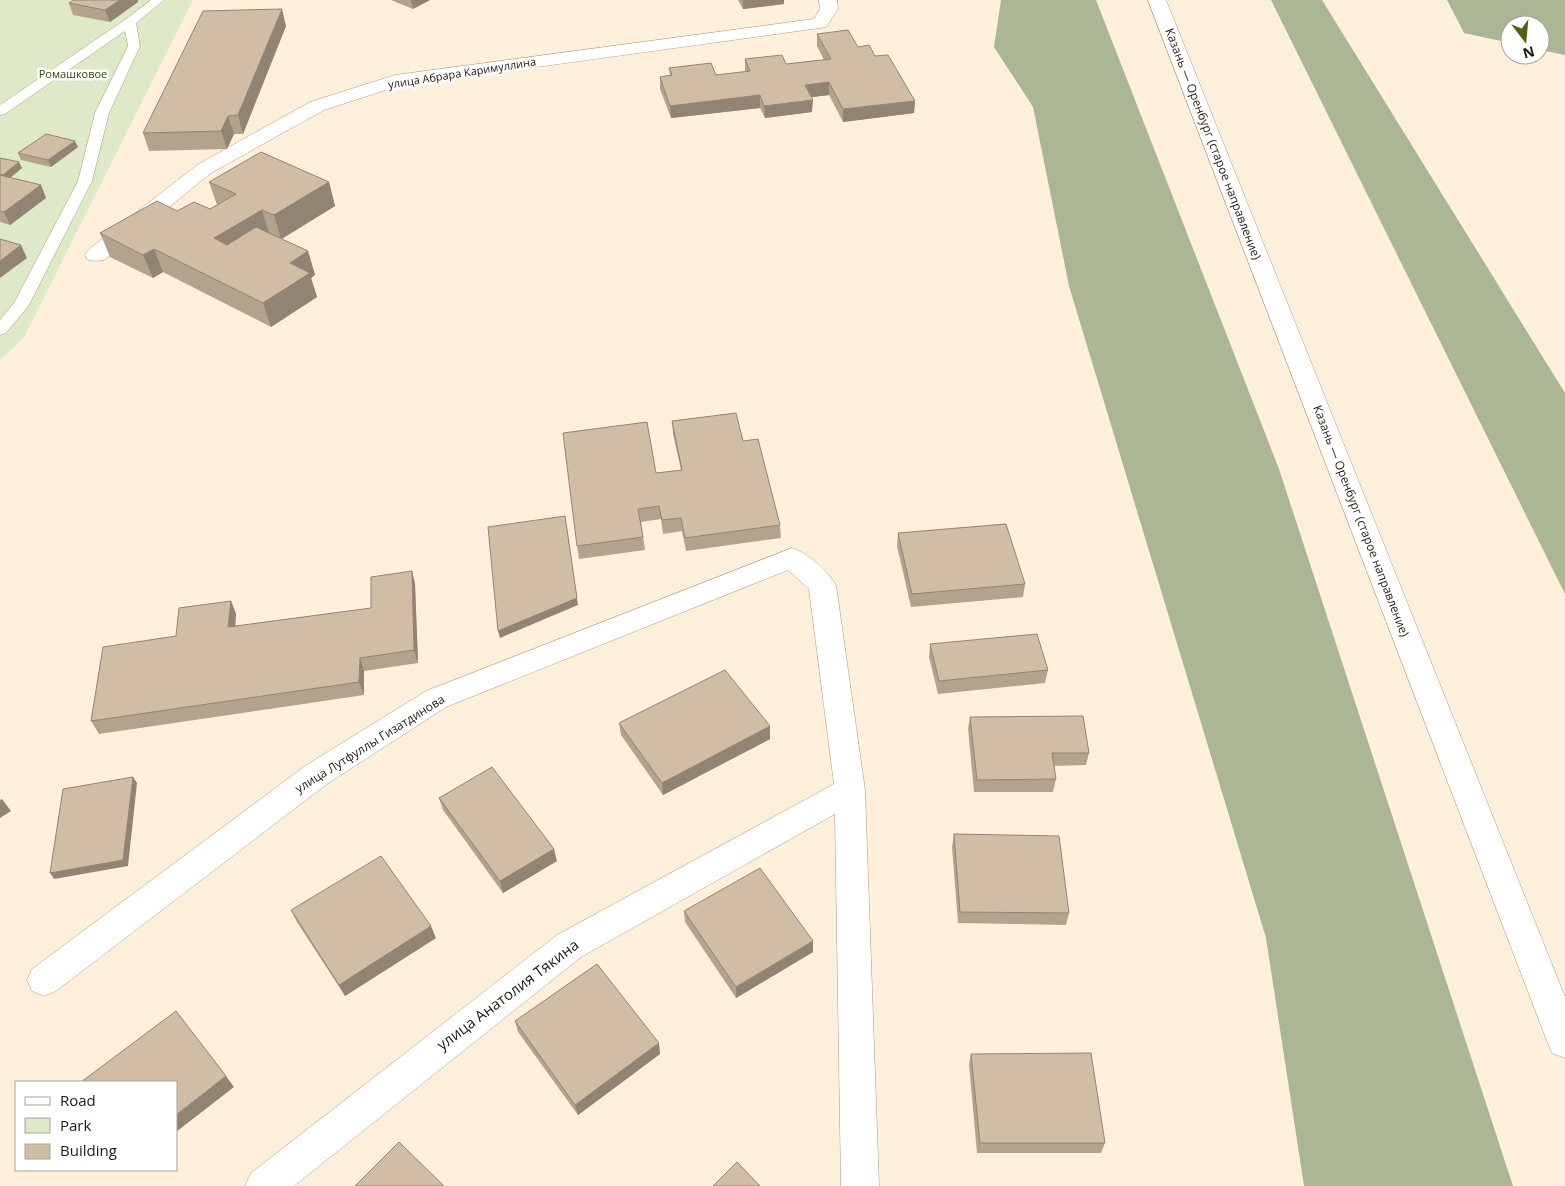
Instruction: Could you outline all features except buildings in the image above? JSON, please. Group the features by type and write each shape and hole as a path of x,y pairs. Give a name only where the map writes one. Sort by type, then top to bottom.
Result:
{"street":[{"name":"улица Абрара Каримуллина","path":"96,255 204,169 317,106 395,81 820,23 829,9 828,0"},
{"name":"Казань — Оренбург (старое направление)","path":"1157,0 1565,1041"},
{"name":"улица Лутфуллы Гизатдинова","path":"44,980 316,775 436,699 792,558 822,585 850,790"},
{"name":"улица Анатолия Тякина","path":"264,1186 569,946 850,790"},
{"path":"850,790 860,1186"}],"lane":[{"path":"0,111 130,22 158,0"},
{"path":"0,330 21,305 85,181 102,113 134,46 130,22"}],"green space":[{"name":"Ромашковое","path":"0,0 193,0 23,339 0,360"},
{"path":"1001,0 1096,0 1279,469 1513,1186 1304,1186 1266,938 1069,286 1033,107 994,47"},
{"path":"1271,0 1322,0 1565,393 1565,594"},
{"path":"1447,0 1565,0 1565,55 1550,52 1550,15 1500,15 1500,41 1464,33"}]}
